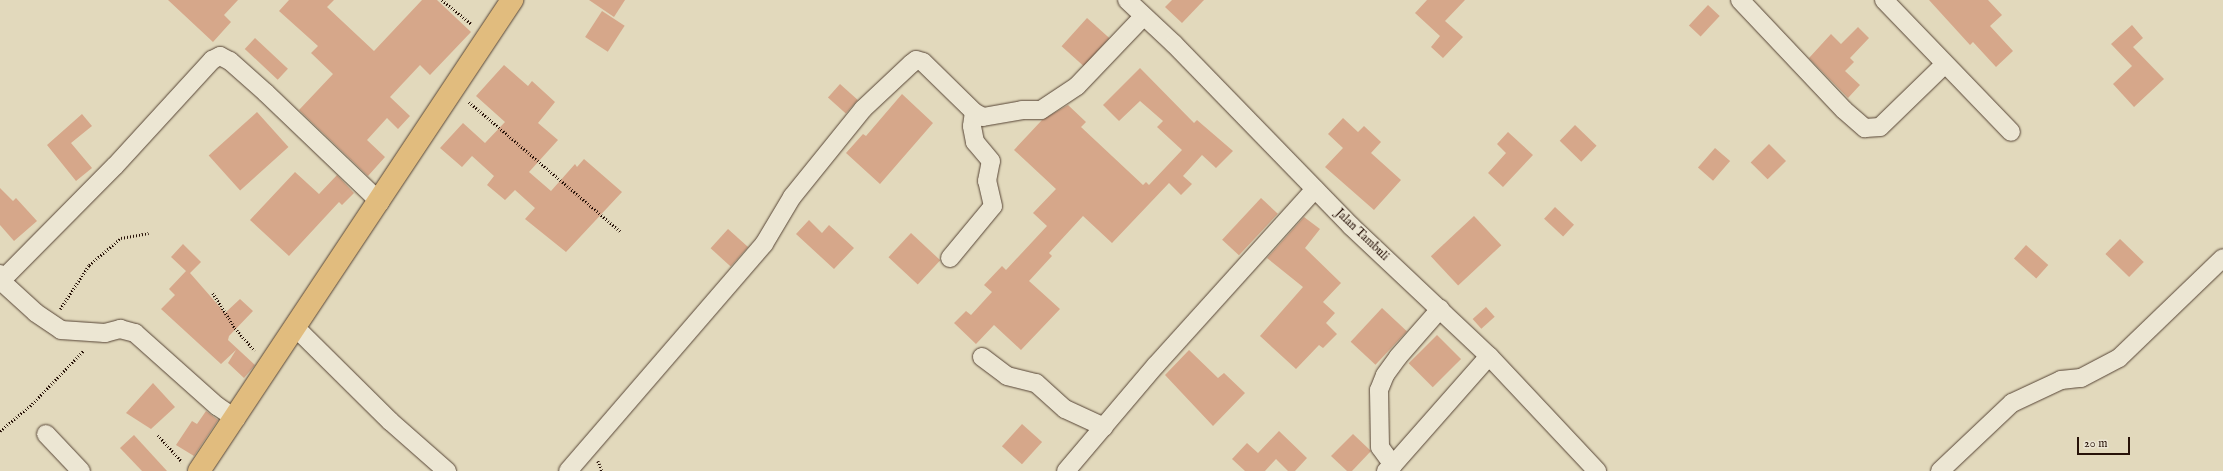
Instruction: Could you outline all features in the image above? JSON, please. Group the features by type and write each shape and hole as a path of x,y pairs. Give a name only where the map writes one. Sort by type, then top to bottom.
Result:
{"main road":[{"path":"193,469 236,419 295,327 455,90 512,0"}],"street":[{"name":"Jalan Tambuli","path":"1127,0 1143,17 1174,44 1314,189 1489,356 1597,471"},
{"path":"1740,0 1844,110 1865,128 1880,127 1944,65"},
{"path":"1884,0 1944,65 2011,132"},
{"path":"568,471 764,244 792,197 862,109 916,60 922,62 974,112 983,117 1022,110 1041,110 1052,106 1086,77 1143,17"},
{"path":"236,419 217,406 135,333 120,328 105,333 61,330 51,325 1,278 115,166 212,60 220,56 230,61 266,93 380,202"},
{"path":"950,258 993,206 987,181 991,161 972,133 974,112"},
{"path":"1066,471 1314,189"},
{"path":"1940,471 2012,403 2061,380 2080,378 2119,358 2223,258"},
{"path":"1440,309 1389,369 1379,390 1380,447 1390,468 1489,356"},
{"path":"295,327 390,421 447,471"},
{"path":"982,357 996,371 1018,380 1036,383 1065,409 1104,427"},
{"path":"46,434 81,471"}],"path":[{"path":"442,0 489,36"},
{"path":"455,90 621,232"},
{"path":"51,325 89,265 121,238 149,233"},
{"path":"213,293 235,328 270,367"},
{"path":"0,431 105,333"},
{"path":"158,435 193,469"}],"building":[{"path":"168,0 238,0 224,15 231,22 213,42"},
{"path":"289,0 334,0 327,7 374,51 422,0 437,0 471,32 430,75 420,65 390,97 410,116 398,129 387,118 367,140 385,157 368,176 299,110 333,74 311,53 318,46 279,11"},
{"path":"589,0 625,0 614,17"},
{"path":"1172,0 1204,0 1182,23 1165,7"},
{"path":"1427,0 1465,0 1445,21 1463,37 1443,58 1431,47 1440,36 1415,13"},
{"path":"1929,0 1988,0 2002,15 1990,26 2013,51 1996,67 1973,42 1970,45"},
{"path":"1708,5 1720,16 1701,36 1689,25"},
{"path":"602,11 625,26 608,52 585,37"},
{"path":"1087,18 1109,38 1084,66 1062,46"},
{"path":"2132,25 2143,38 2133,47 2164,79 2134,107 2113,84 2132,66 2111,44"},
{"path":"1858,27 1869,38 1850,58 1854,62 1845,71 1860,85 1848,98 1809,58 1831,34 1841,44"},
{"path":"255,38 288,69 278,80 245,49"},
{"path":"504,65 528,86 532,81 555,102 538,123 558,140 529,172 551,191 575,164 577,167 584,159 622,192 566,252 525,219 535,208 515,190 505,200 487,185 494,176 472,156 462,167 440,148 463,123 485,143 505,122 476,96"},
{"path":"1140,68 1194,123 1197,120 1233,151 1216,168 1202,155 1183,176 1192,184 1181,195 1169,183 1112,243 1083,216 1049,253 1052,256 1029,281 1060,309 1021,350 994,325 976,344 954,323 966,311 971,315 992,292 984,285 1002,266 1006,270 1047,226 1033,213 1056,189 1014,150 1042,120 1068,105 1086,122 1081,127 1143,185 1146,182 1149,185 1182,150 1157,127 1163,121 1140,101 1119,121 1103,105"},
{"path":"840,84 858,100 846,113 828,97"},
{"path":"902,94 933,123 880,184 846,153 863,134 866,136"},
{"path":"257,112 288,147 240,190 209,155"},
{"path":"82,114 92,126 71,143 92,168 76,181 47,145"},
{"path":"1343,118 1358,132 1364,126 1381,142 1371,153 1401,180 1374,210 1325,167 1343,148 1328,134"},
{"path":"1575,125 1597,146 1581,162 1560,141"},
{"path":"1508,132 1533,155 1503,187 1488,173 1506,153 1497,144"},
{"path":"1769,144 1786,161 1768,179 1751,162"},
{"path":"1715,148 1730,161 1713,181 1698,168"},
{"path":"295,172 319,194 337,175 354,193 342,205 339,202 289,256 250,220"},
{"path":"0,188 13,201 16,198 37,221 14,241 0,225"},
{"path":"1261,198 1278,214 1239,255 1222,240"},
{"path":"1555,207 1574,225 1563,236 1544,219"},
{"path":"1474,216 1501,245 1458,285 1431,256"},
{"path":"1304,217 1320,229 1305,248 1341,283 1323,302 1335,313 1326,323 1337,334 1323,348 1319,345 1296,369 1260,336 1303,287 1267,258"},
{"path":"809,220 822,233 829,225 854,248 834,269 796,234"},
{"path":"728,229 748,247 731,266 711,248"},
{"path":"911,233 940,260 918,284 888,257"},
{"path":"2120,239 2144,262 2129,277 2105,254"},
{"path":"183,244 201,262 190,273 225,313 240,299 253,311 229,336 228,340 255,365 244,378 228,363 236,350 221,364 161,309 175,295 169,289 186,271 171,257"},
{"path":"2026,245 2048,265 2036,278 2014,258"},
{"path":"1486,307 1495,317 1481,329 1473,319"},
{"path":"1382,308 1407,331 1375,365 1351,342"},
{"path":"1437,335 1461,359 1433,387 1409,363"},
{"path":"1189,350 1218,378 1224,373 1245,393 1213,426 1165,375"},
{"path":"153,383 175,407 151,429 126,413"},
{"path":"206,411 218,420 194,456 176,445 192,421 197,424"},
{"path":"1022,424 1042,442 1022,464 1002,446"},
{"path":"1279,431 1307,458 1295,471 1288,471 1276,459 1265,471 1245,471 1232,459 1247,443 1258,453"},
{"path":"1353,434 1371,451 1352,471 1347,471 1331,456"},
{"path":"134,435 167,471 142,471 120,448"}]}
